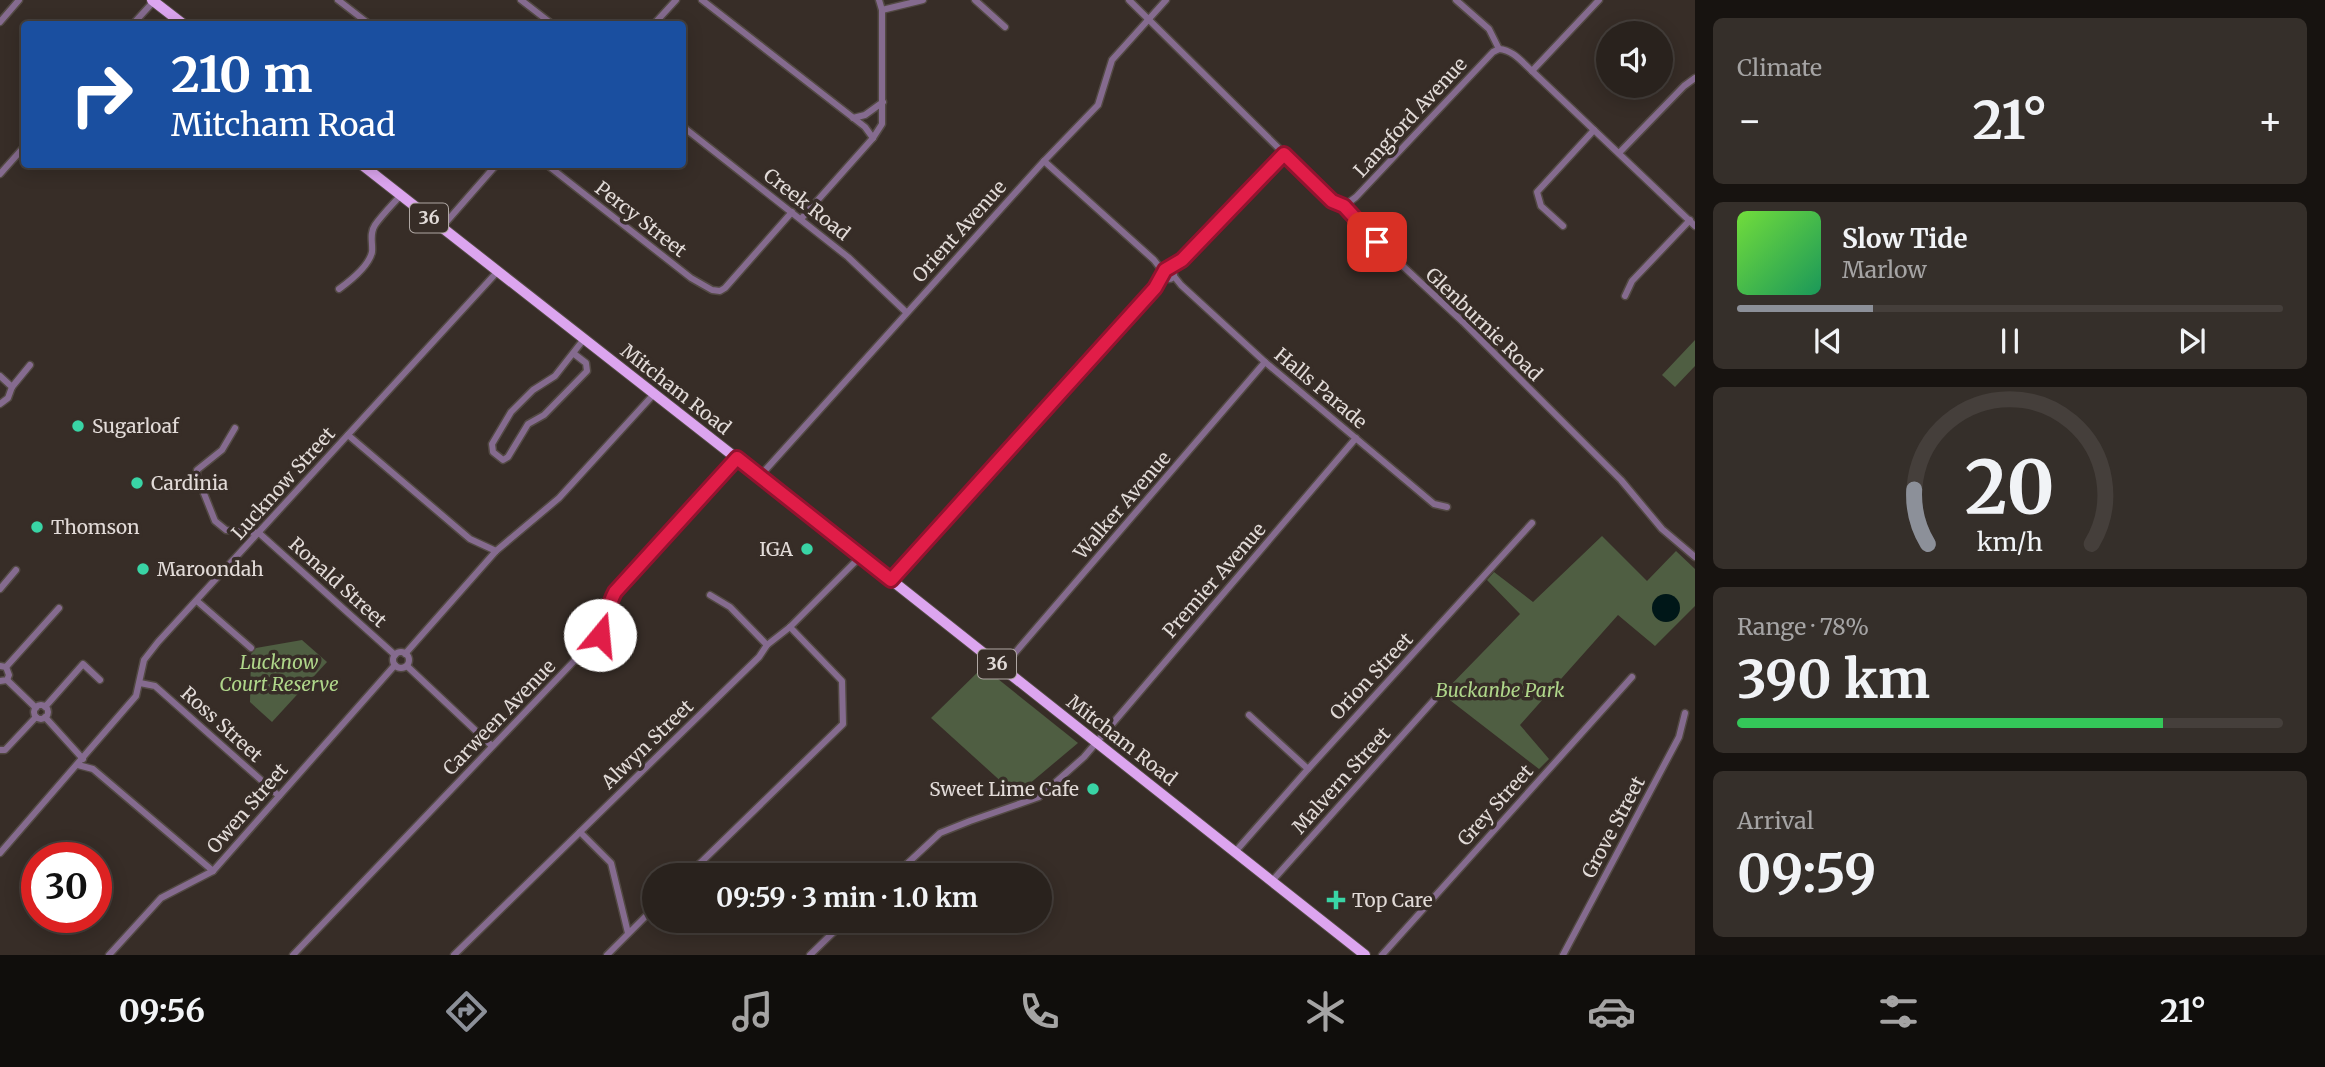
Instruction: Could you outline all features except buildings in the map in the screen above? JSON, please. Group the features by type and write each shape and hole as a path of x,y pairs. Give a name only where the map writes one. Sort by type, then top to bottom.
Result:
{"main road":[{"path":"153,1 179,21"},
{"name":"Mitcham Road","path":"366,168 1365,955"}],"street":[{"path":"0,22 19,0"},
{"path":"338,0 365,21"},
{"path":"521,0 531,3 549,21"},
{"path":"657,21 676,0"},
{"path":"702,0 853,118 873,138"},
{"path":"801,219 873,138 882,124 882,10 879,0"},
{"path":"882,10 923,0"},
{"path":"975,0 1005,27"},
{"name":"Glenburnie Road","path":"1129,0 1332,201 1344,206 1377,242 1463,322 1621,480 1662,529 1695,557"},
{"name":"Orient Avenue","path":"760,476 906,312 1098,105 1112,60 1166,0"},
{"path":"1456,0 1489,29 1499,49 1506,50 1532,71 1692,223 1632,281 1625,296"},
{"path":"1532,71 1599,0"},
{"path":"136,21 153,1"},
{"name":"Langford Avenue","path":"1344,206 1356,197 1493,52 1499,49"},
{"path":"1619,153 1695,78"},
{"path":"853,118 865,115 883,102"},
{"name":"Creek Road","path":"686,129 848,257 906,312"},
{"path":"1563,226 1541,206 1537,192 1594,130"},
{"path":"0,174 21,150"},
{"path":"891,580 1155,288 1284,154"},
{"name":"Halls Parade","path":"1044,161 1265,362 1434,504 1447,507"},
{"path":"441,228 494,168"},
{"name":"Percy Street","path":"551,168 691,278 712,290 720,291 792,212"},
{"path":"339,289 350,281 368,259 372,251 370,241 373,227 400,196"},
{"name":"Lucknow Street","path":"0,853 136,695 144,660 498,271"},
{"path":"573,353 588,365 587,371 544,415 528,424 508,457 503,460 497,457 492,444 511,412 533,390 555,376 573,353 584,339"},
{"name":"Walker Avenue","path":"1002,668 1265,362"},
{"path":"0,404 8,398 12,387 30,365"},
{"path":"0,376 12,387"},
{"path":"405,654 496,551 559,498 654,394"},
{"path":"235,428 222,450 201,465 197,476 215,521 226,530 259,533"},
{"path":"348,435 470,539 496,551"},
{"name":"Premier Avenue","path":"907,863 940,833 1039,797 1061,779 1096,742 1356,438"},
{"name":"Carween Avenue","path":"293,955 600,635 615,592 737,458"},
{"name":"Orion Street","path":"1235,852 1532,523"},
{"name":"Ronald Street","path":"259,533 395,655"},
{"name":"Alwyn Street","path":"454,955 759,657 767,645 790,627 861,556"},
{"path":"0,589 16,569"},
{"path":"710,595 730,607 767,645"},
{"path":"197,601 251,648"},
{"path":"60,608 3,667 9,672 3,680 36,708 45,707 83,664 100,680"},
{"path":"700,863 843,724 842,681 790,627"},
{"path":"405,654 395,655 395,665 399,668 407,666"},
{"path":"405,654 409,661 407,666"},
{"name":"Owen Street","path":"109,955 162,898 213,871 395,665"},
{"path":"407,666 492,746"},
{"name":"Grey Street","path":"1382,955 1632,677"},
{"name":"Ross Street","path":"140,683 155,686 279,796"},
{"name":"Malvern Street","path":"1272,881 1434,700"},
{"path":"45,707 45,717"},
{"path":"36,708 36,717"},
{"name":"Grove Street","path":"1563,955 1679,737 1685,713"},
{"path":"1249,715 1308,769"},
{"path":"36,717 45,717"},
{"path":"0,750 5,750 36,717"},
{"path":"45,717 80,762 93,769 213,871"},
{"path":"580,832 611,863 628,933"},
{"path":"607,955 642,920"},
{"path":"810,955 833,933"}],"green space":[{"path":"1695,340 1695,366 1675,387 1662,375"},
{"name":"Buckanbe Park","path":"1602,536 1647,581 1676,551 1695,569 1695,606 1655,646 1618,615 1520,725 1549,759 1539,769 1442,694 1520,614 1487,580 1494,572 1533,602"},
{"name":"Lucknow Court Reserve","path":"302,640 327,662 272,722 250,702 251,654 256,648"},
{"path":"983,667 1078,743 1016,795 931,718"}],"shaded area":[{"path":"1666,594 1676,598 1680,608 1676,618 1666,622 1656,618 1652,608 1656,598"}],"place":[{"name":"Sugarloaf","path":"78,426"},
{"name":"Cardinia","path":"137,483"},
{"name":"Thomson","path":"37,527"},
{"name":"IGA","path":"807,549"},
{"name":"Maroondah","path":"143,569"},
{"name":"Sweet Lime Cafe","path":"1093,789"},
{"name":"Top Care","path":"1336,900"}],"route":[{"path":"600,635 615,592 737,458 891,580 1155,288 1165,270 1182,260 1284,154 1332,201 1344,206 1377,242"}]}
